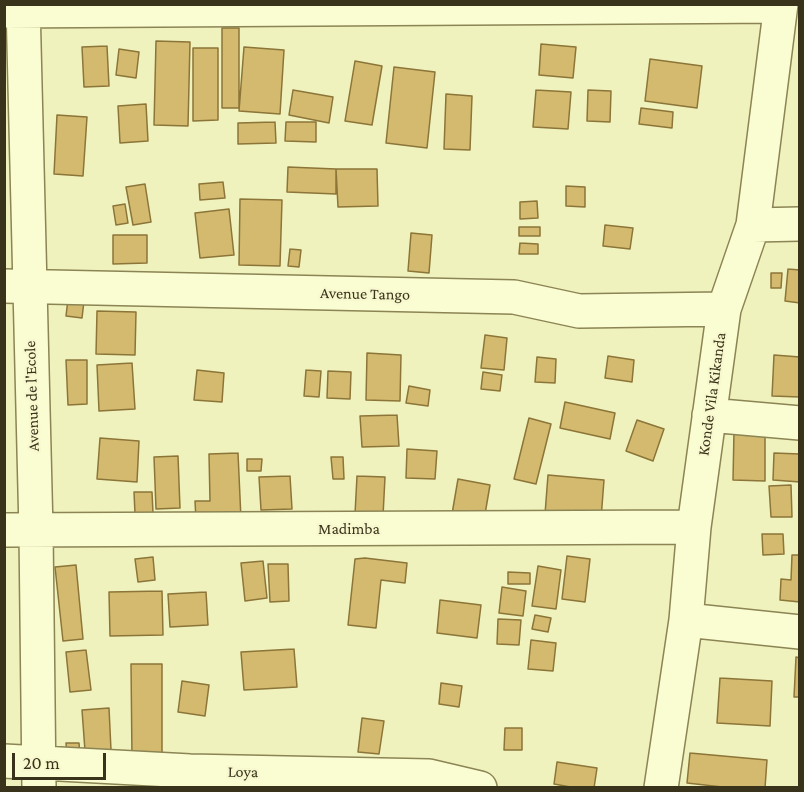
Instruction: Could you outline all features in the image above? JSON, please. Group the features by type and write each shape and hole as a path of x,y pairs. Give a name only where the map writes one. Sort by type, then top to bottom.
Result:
{"street":[{"path":"17,9 780,5"},
{"name":"Konde Vila Kikanda","path":"661,788 686,620 694,526 724,309 753,225 780,5"},
{"name":"Avenue de l'Ecole","path":"17,9 16,286 20,530 40,775"},
{"path":"753,225 800,224"},
{"name":"Avenue Tango","path":"16,286 514,297 579,311 724,309"},
{"path":"709,415 800,423"},
{"name":"Madimba","path":"20,530 694,526"},
{"path":"686,620 800,632"},
{"name":"Loya","path":"4,761 40,775 190,771 429,776 480,788"}],"building":[{"path":"222,28 239,28 239,108 222,108"},
{"path":"156,41 190,42 188,126 154,125"},
{"path":"541,44 576,47 573,78 539,75"},
{"path":"107,46 109,86 84,87 82,47"},
{"path":"244,47 284,50 280,114 239,111"},
{"path":"193,48 218,48 218,120 193,121"},
{"path":"119,49 139,52 136,78 116,75"},
{"path":"650,59 702,66 697,108 645,101"},
{"path":"355,61 382,66 372,125 345,121"},
{"path":"394,67 435,72 427,148 386,143"},
{"path":"293,90 333,97 329,123 289,115"},
{"path":"536,90 571,92 568,129 533,127"},
{"path":"588,90 611,91 610,122 587,121"},
{"path":"446,94 472,96 470,150 444,149"},
{"path":"146,104 148,141 120,143 118,106"},
{"path":"641,108 673,112 672,128 639,124"},
{"path":"57,115 87,117 83,176 54,174"},
{"path":"275,122 276,143 238,144 238,123"},
{"path":"286,122 316,122 316,142 285,141"},
{"path":"288,167 336,169 336,194 287,192"},
{"path":"336,169 377,169 378,206 338,207"},
{"path":"223,182 225,198 200,200 199,184"},
{"path":"145,184 151,222 133,225 126,187"},
{"path":"566,186 585,187 585,207 566,206"},
{"path":"240,199 282,200 280,266 239,265"},
{"path":"537,201 538,218 520,219 520,202"},
{"path":"125,204 128,223 116,225 113,206"},
{"path":"229,209 234,255 200,258 195,213"},
{"path":"605,225 633,228 630,249 603,246"},
{"path":"519,227 540,227 540,236 519,236"},
{"path":"411,233 432,235 429,273 408,271"},
{"path":"113,235 147,235 147,263 113,264"},
{"path":"520,243 538,244 538,254 519,254"},
{"path":"290,249 301,250 299,267 288,266"},
{"path":"788,269 800,270 800,303 785,301"},
{"path":"771,273 782,273 781,288 771,288"},
{"path":"68,299 84,301 82,318 66,316"},
{"path":"97,311 136,312 135,355 96,354"},
{"path":"485,335 507,338 504,370 481,368"},
{"path":"367,353 401,355 400,401 366,400"},
{"path":"774,355 800,357 800,397 772,396"},
{"path":"608,356 634,360 632,382 605,378"},
{"path":"537,357 556,359 555,383 535,382"},
{"path":"66,360 87,360 87,404 68,405"},
{"path":"132,363 135,409 99,411 97,365"},
{"path":"197,370 224,373 222,402 194,400"},
{"path":"306,370 321,371 319,397 304,396"},
{"path":"328,371 351,372 350,399 327,398"},
{"path":"483,372 502,375 500,391 481,389"},
{"path":"409,386 430,390 428,406 406,403"},
{"path":"565,402 615,413 610,439 560,428"},
{"path":"397,415 399,446 362,447 360,416"},
{"path":"529,418 551,424 536,484 514,479"},
{"path":"637,420 664,429 653,461 626,451"},
{"path":"734,431 765,432 765,481 733,480"},
{"path":"100,438 139,441 137,482 97,479"},
{"path":"407,449 437,451 435,479 406,478"},
{"path":"238,453 241,519 196,520 195,501 210,501 209,454"},
{"path":"774,453 800,454 800,482 773,480"},
{"path":"178,456 180,508 156,509 154,457"},
{"path":"331,457 343,457 344,479 333,479"},
{"path":"247,459 262,459 261,471 247,471"},
{"path":"548,475 604,480 601,519 545,514"},
{"path":"290,476 292,509 261,510 259,477"},
{"path":"357,476 385,477 383,516 355,514"},
{"path":"458,479 490,485 484,520 452,514"},
{"path":"791,485 792,517 771,517 769,486"},
{"path":"134,492 152,492 153,513 135,514"},
{"path":"762,534 783,534 784,554 763,555"},
{"path":"792,555 800,555 800,602 780,600 781,579 791,580"},
{"path":"567,556 590,559 585,602 562,599"},
{"path":"153,557 155,580 138,582 135,559"},
{"path":"355,559 407,563 405,583 381,580 376,628 348,625"},
{"path":"263,561 267,598 245,601 241,563"},
{"path":"268,564 288,564 289,601 270,602"},
{"path":"76,565 83,639 63,641 55,567"},
{"path":"538,566 561,570 556,609 532,606"},
{"path":"508,572 530,573 530,584 508,584"},
{"path":"502,587 526,591 523,616 499,613"},
{"path":"162,591 163,635 110,636 109,592"},
{"path":"206,592 208,625 170,627 168,594"},
{"path":"440,600 481,605 477,638 437,633"},
{"path":"535,615 551,618 548,632 532,629"},
{"path":"498,619 521,620 519,645 497,644"},
{"path":"531,640 556,643 553,671 528,669"},
{"path":"294,649 297,687 244,690 241,652"},
{"path":"86,650 91,690 70,692 66,652"},
{"path":"796,657 800,658 800,697 794,697"},
{"path":"131,664 162,664 162,760 132,760"},
{"path":"720,678 772,681 770,726 717,723"},
{"path":"182,681 209,685 205,716 178,712"},
{"path":"441,683 462,686 459,707 439,704"},
{"path":"109,708 111,750 85,751 82,710"},
{"path":"362,718 384,721 379,754 358,752"},
{"path":"505,728 522,728 522,750 504,750"},
{"path":"66,743 79,743 80,756 67,756"},
{"path":"690,753 767,760 765,788 731,788 687,783"},
{"path":"557,762 597,768 594,788 554,784"}]}
